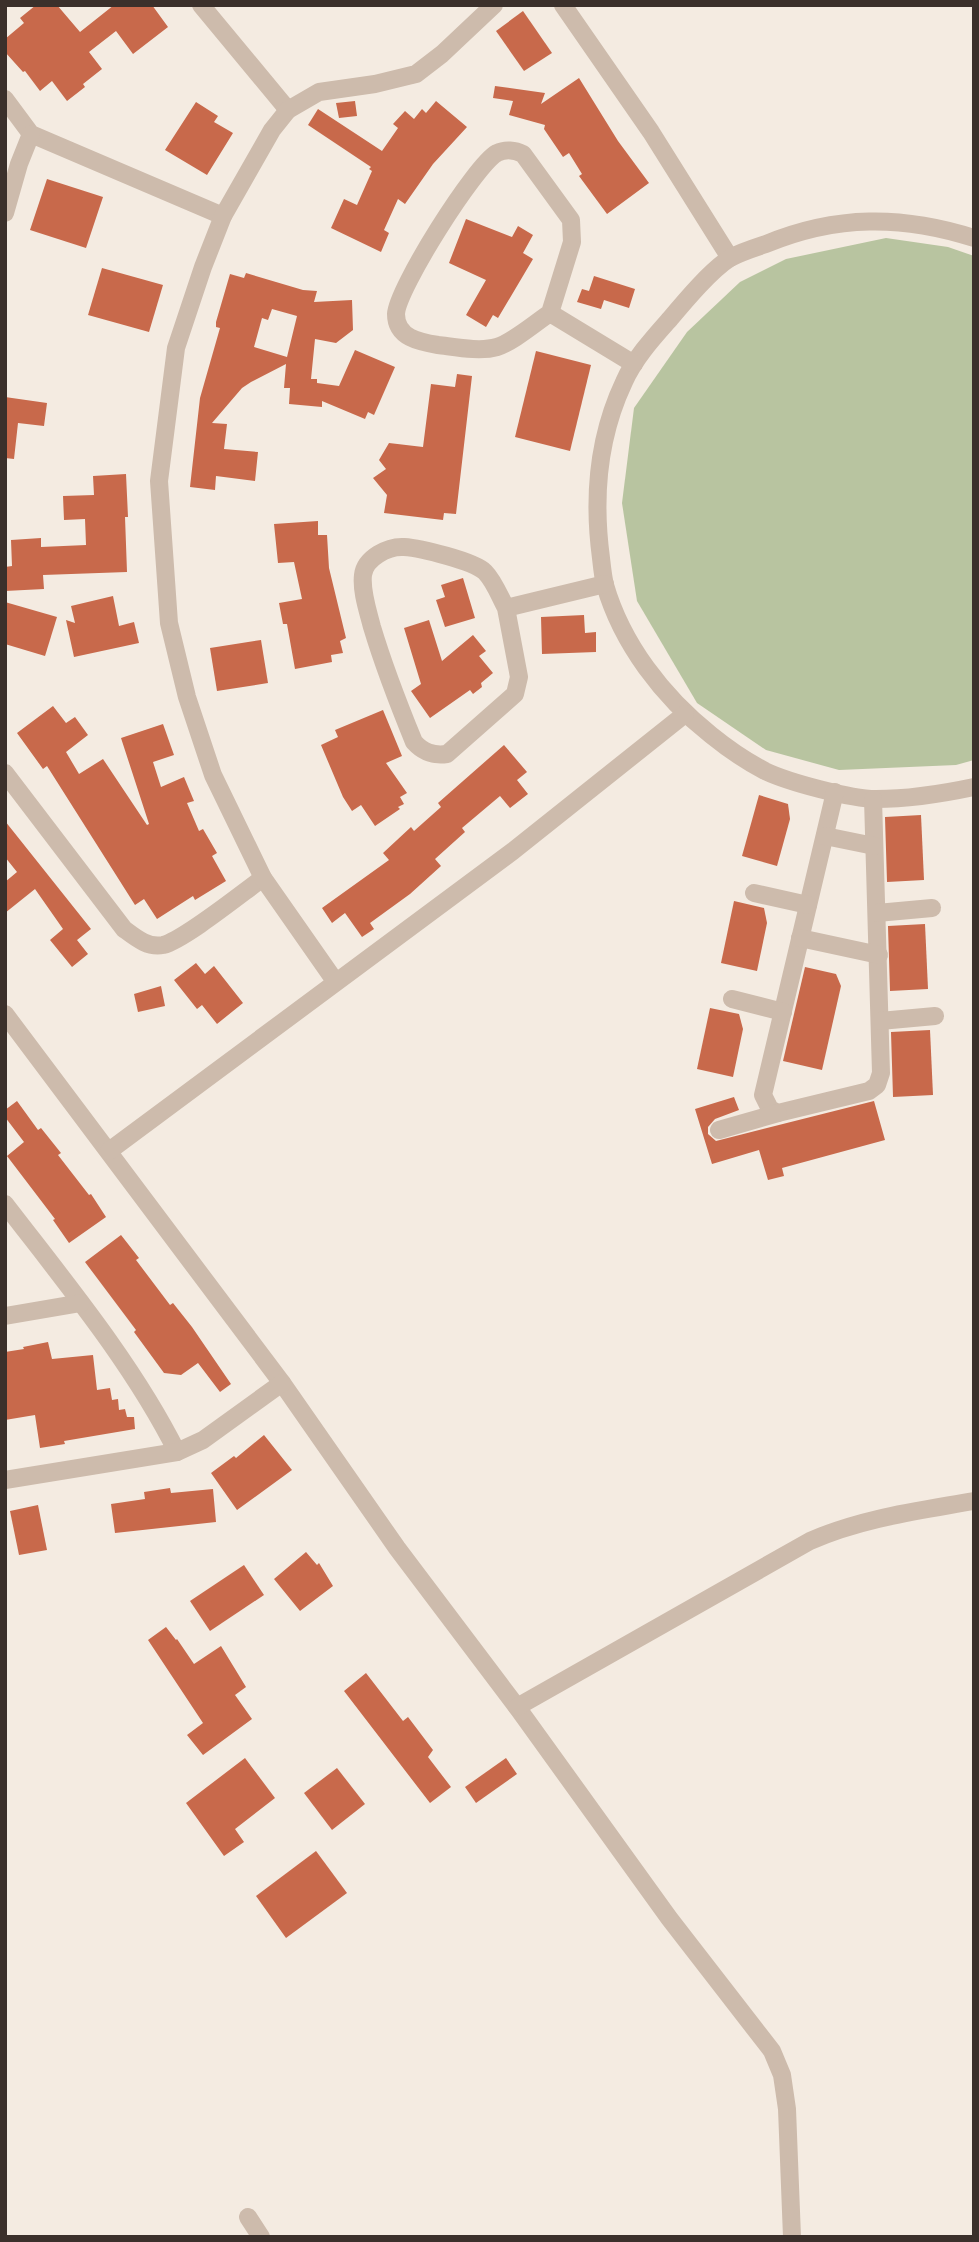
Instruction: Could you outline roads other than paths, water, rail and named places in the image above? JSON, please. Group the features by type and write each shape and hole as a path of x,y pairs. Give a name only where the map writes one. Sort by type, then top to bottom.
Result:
{"street":[{"path":"201,5 288,110"},
{"path":"335,981 262,878 213,775 187,697 169,623 159,481 176,348 202,267 223,216 272,130 288,110 319,92 375,84 416,74 442,54 494,5"},
{"path":"563,5 651,132 730,258"},
{"path":"5,99 32,134 223,216"},
{"path":"5,213 19,164 32,134"},
{"path":"503,151 523,154 571,220 572,242 550,313 502,345 492,348 460,348 417,342 407,336 396,315 399,301 432,237 464,191 495,154 503,151"},
{"path":"974,239 945,229 909,223 835,223 804,229 730,258 691,294 624,379 608,421 598,484 597,529 605,584 622,628 643,665 685,714 725,746 767,772 835,792 873,799 930,796 974,787"},
{"path":"550,313 634,364"},
{"path":"402,546 468,562 485,572 506,608 519,677 516,694 447,754 439,756 420,748 414,742 388,680 367,606 363,576 366,567 371,559 381,553 402,546"},
{"path":"506,608 605,584"},
{"path":"109,1151 513,851 685,714"},
{"path":"5,773 124,929 142,942 163,945 186,933 262,878"},
{"path":"778,1113 770,1110 763,1095 835,792"},
{"path":"719,1130 869,1091 877,1085 881,1073 873,799"},
{"path":"825,836 874,846"},
{"path":"754,893 808,905"},
{"path":"877,913 932,908"},
{"path":"800,938 879,955"},
{"path":"732,999 783,1012"},
{"path":"5,1014 282,1383 397,1548 517,1707 669,1918 772,2051 782,2075 786,2109 792,2237"},
{"path":"880,1021 935,1016"},
{"path":"5,1204 81,1303 160,1419 177,1452"},
{"path":"5,1315 81,1303"},
{"path":"5,1480 177,1452 202,1440 282,1383"},
{"path":"517,1707 834,1530 873,1519 974,1501"},
{"path":"248,2217 261,2237"}]}
